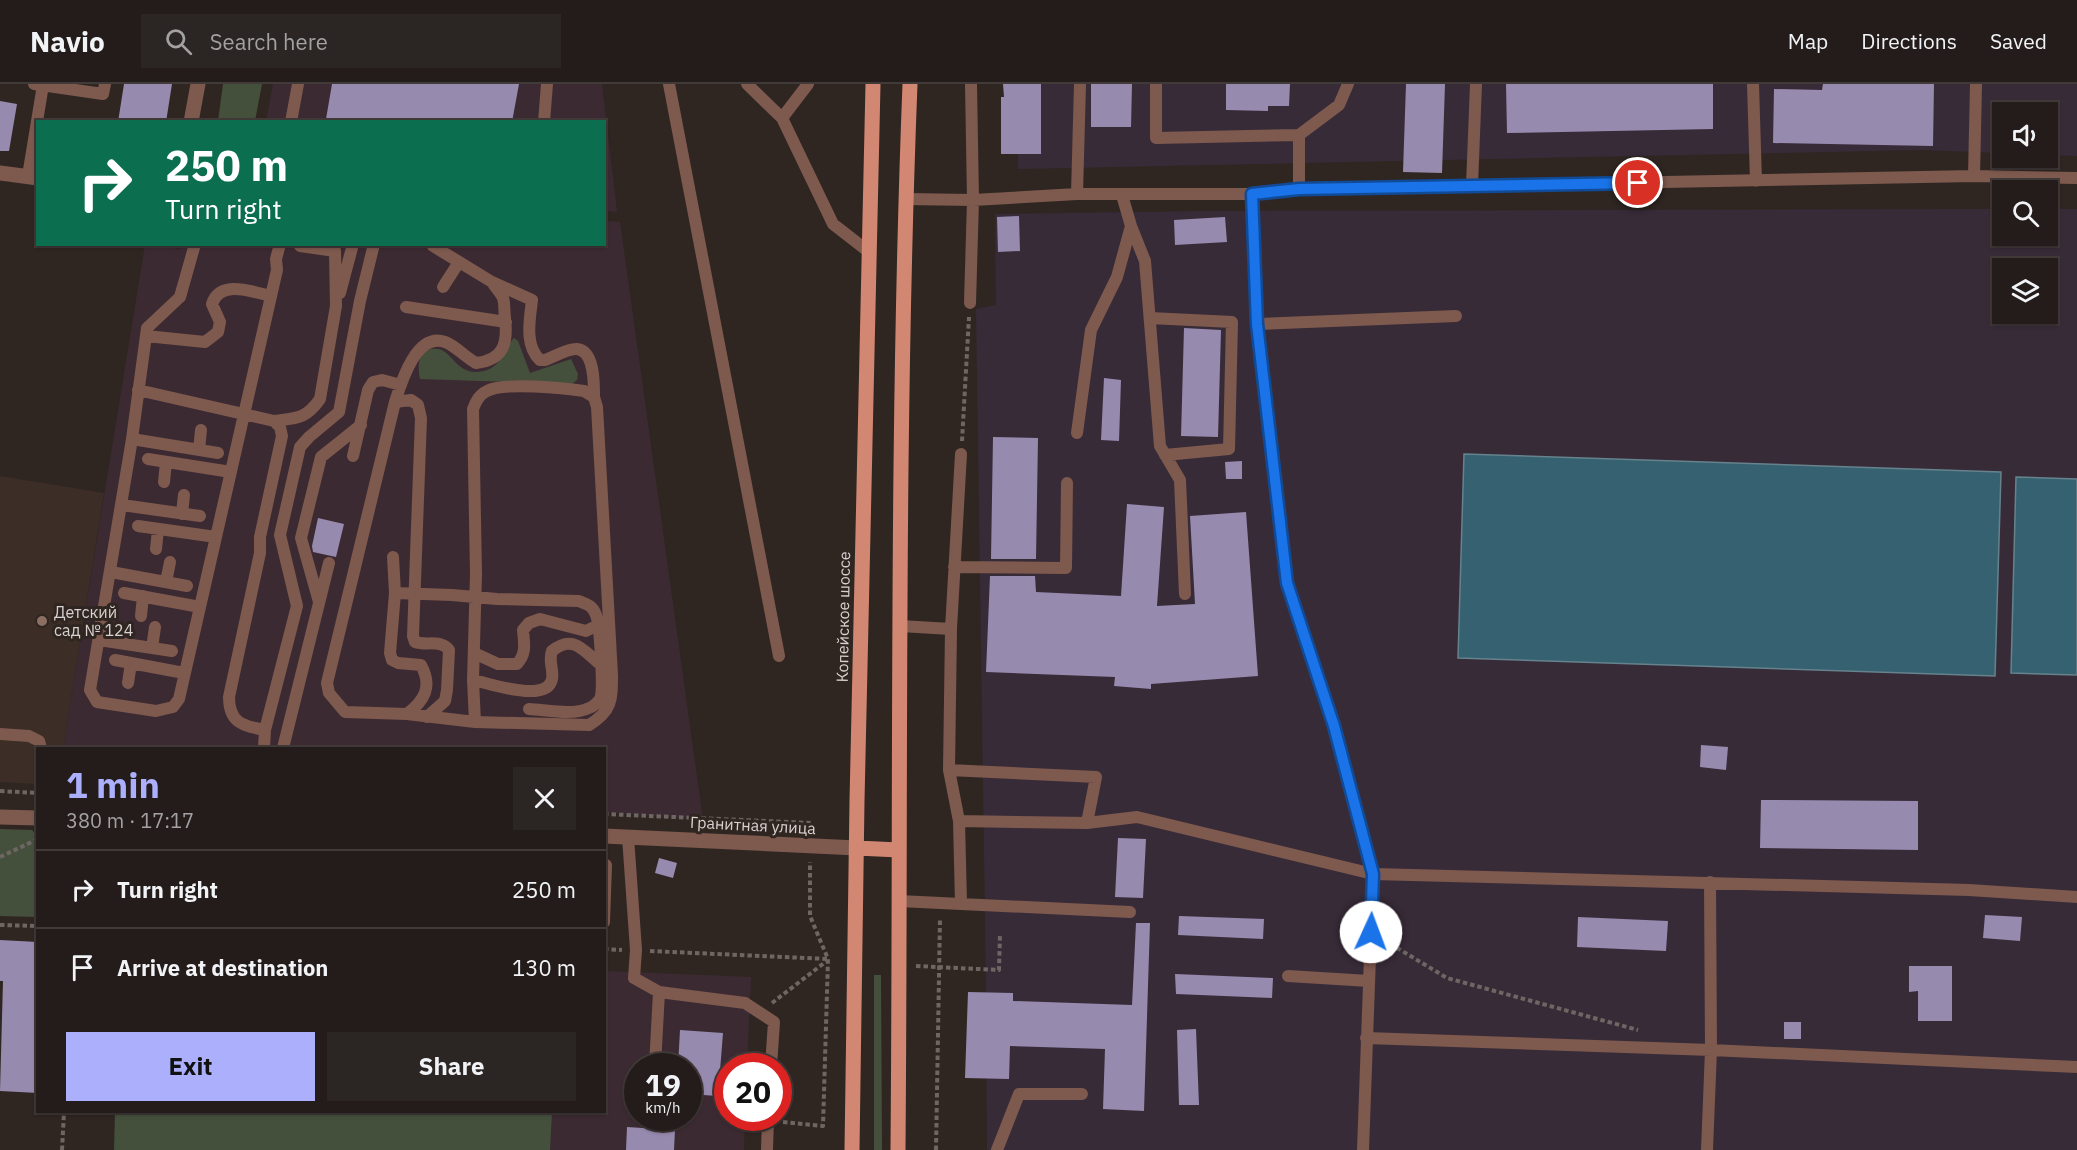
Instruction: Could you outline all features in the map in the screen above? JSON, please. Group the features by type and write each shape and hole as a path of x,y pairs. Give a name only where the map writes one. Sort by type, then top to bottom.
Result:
{"main road":[{"name":"Копейское шоссе","path":"852,1150 873,84"},
{"path":"898,1150 900,626 905,198 909,84"},
{"name":"Гранитная улица","path":"857,848 899,850"}],"street":[{"path":"191,120 198,84"},
{"path":"0,172 33,177"},
{"path":"0,817 36,818"},
{"name":"Гранитная улица","path":"606,836 857,848"}],"lane":[{"path":"36,120 38,85 103,94 105,84"},
{"path":"291,120 298,84"},
{"path":"544,120 547,84"},
{"path":"669,84 779,656"},
{"path":"747,84 783,118 833,224 869,252"},
{"path":"783,118 808,84"},
{"path":"970,303 973,200 971,84"},
{"path":"1077,194 1080,84"},
{"path":"1156,84 1156,138 1299,135 1339,105 1348,84"},
{"path":"1472,186 1476,84"},
{"path":"1753,84 1756,181"},
{"path":"1974,176 1976,84"},
{"path":"33,177 36,122"},
{"path":"1299,135 1299,189"},
{"path":"905,198 973,200 1077,194 1252,194 1299,189 1974,176 2077,178"},
{"path":"1252,194 1257,324 1287,583 1334,726 1373,874 1363,1150"},
{"path":"1122,195 1145,261 1160,446 1180,480 1185,594"},
{"path":"1077,433 1091,330 1117,277 1131,226"},
{"path":"194,246 180,297 150,324 146,336 122,505 90,690 97,702 156,711 165,711 173,707 179,699 272,296 279,246"},
{"path":"300,246 335,251 336,306"},
{"path":"138,390 274,421 302,418 312,411 320,399 336,306 352,246"},
{"path":"264,747 265,730 297,606 279,535 300,447 339,412 360,301 374,246"},
{"path":"434,246 492,282 532,300 528,336 540,360 576,349 583,351 591,363 597,407 612,675 610,705 604,714 589,725 475,722 407,714 345,712 329,693 327,683 395,402 405,373 415,356 426,344 436,340 446,342 476,363 489,362 499,354 505,342 506,322 502,297 492,282"},
{"path":"443,287 459,262"},
{"path":"146,336 205,342 218,332 220,322 212,304 214,296 222,291 239,289 272,296"},
{"path":"406,307 506,322"},
{"path":"1257,324 1456,316"},
{"path":"1150,318 1233,322 1229,449 1165,455"},
{"path":"353,456 368,390 373,382 382,380 401,385"},
{"path":"475,722 473,409 478,398 488,390 502,387 572,389 584,391 594,397"},
{"path":"395,402 411,400 418,405 421,418 416,593 412,636 415,642 441,643 449,650 445,701 426,717"},
{"path":"265,730 244,725 234,719 229,710 229,698 260,554 260,537 282,436 280,428 274,421"},
{"path":"320,602 301,538 321,457 361,425"},
{"path":"199,450 201,430"},
{"path":"132,439 218,453"},
{"path":"961,454 951,628 950,770 959,821 961,903"},
{"path":"148,459 231,472"},
{"path":"164,482 166,462"},
{"path":"954,567 1066,568 1067,483"},
{"path":"182,514 184,495"},
{"path":"122,505 200,516"},
{"path":"138,526 216,537"},
{"path":"156,549 158,529"},
{"path":"393,557 395,592 390,653 392,660 398,663 421,665 425,672 426,695 420,705 407,714"},
{"path":"166,582 170,562"},
{"path":"283,747 329,563"},
{"path":"111,572 187,586"},
{"path":"395,592 497,599 579,601 591,606 596,614 598,625 602,689 600,700 590,708 578,711 529,709"},
{"path":"124,593 200,607"},
{"path":"141,616 143,596"},
{"path":"474,653 498,664 518,664 523,658 525,649 523,630 529,623 540,619 586,631 598,625"},
{"path":"900,626 951,628"},
{"path":"152,648 155,627"},
{"path":"99,640 172,651"},
{"path":"473,680 520,691 539,692 549,686 552,678 549,659 552,651 567,643 576,644 600,664"},
{"path":"115,660 184,674"},
{"path":"128,683 131,663"},
{"path":"0,734 29,736 39,741 41,747"},
{"path":"950,770 1095,777 1087,823"},
{"path":"959,821 1087,823 1137,817 1373,874 1970,890 2077,897"},
{"path":"628,837 636,950 634,978 659,992 745,1003 774,1022 772,1053"},
{"path":"1707,1150 1711,1050 1710,882"},
{"path":"899,901 1130,912"},
{"path":"1288,975 1369,981"},
{"path":"656,1053 659,992"},
{"path":"1366,1038 1711,1050 2077,1067"},
{"path":"997,1150 1019,1094 1082,1094"},
{"path":"767,1150 768,1131"}],"path":[{"path":"961,454 970,303"},
{"path":"0,791 36,793"},
{"path":"0,857 36,840"},
{"path":"936,1150 940,903"},
{"path":"0,925 36,926"},
{"path":"1371,932 1447,978 1642,1031"},
{"path":"900,966 999,970 1000,934"},
{"path":"606,949 828,959"},
{"path":"760,1013 828,959"},
{"path":"792,1122 824,1126 828,959"},
{"path":"63,1150 64,1113"}],"shaded area":[{"path":"273,84 602,84 617,212 606,211 606,120 266,120"},
{"path":"1019,84 2077,84 2077,156 2058,155 2058,102 1992,102 1992,153 1921,150 1018,169"},
{"path":"1992,209 1992,246 2058,246 2058,209 2077,209 2077,1150 987,1150 976,309 996,305 995,214 1210,211"},
{"path":"606,221 620,222 703,820 606,812 606,747 63,747 145,246 180,249 181,246 606,246"},
{"name":"Детский сад № 124","path":"0,476 104,493 63,747 36,747 36,784 0,782"},
{"path":"606,971 751,977 748,1053 714,1053 714,1131 745,1131 744,1150 500,1150 502,1113 606,1113"}],"green space":[{"path":"223,84 262,84 255,120 218,120"},
{"path":"514,338 518,341 530,373 571,359 578,374 577,380 572,384 420,379 420,358 426,350 443,351 463,368 477,372 487,370 497,364"},
{"path":"0,829 32,830 36,834 36,917 0,916"},
{"path":"874,975 881,975 882,1150 874,1150"},
{"path":"115,1113 552,1113 550,1150 114,1150"}],"water":[{"path":"1464,454 2001,472 1995,676 1458,658"},
{"path":"2016,477 2077,479 2077,675 2011,673"}],"building":[{"path":"124,84 172,84 166,120 118,120"},
{"path":"332,84 519,84 512,120 326,119"},
{"path":"1003,84 1041,84 1041,154 1001,154"},
{"path":"1091,84 1132,84 1131,127 1091,127"},
{"path":"1226,84 1290,84 1289,106 1268,106 1268,111 1226,110"},
{"path":"1406,84 1445,84 1442,173 1403,172"},
{"path":"1506,84 1713,84 1713,129 1507,133"},
{"path":"1823,84 1934,84 1933,146 1773,143 1774,89 1822,90"},
{"path":"0,101 17,104 9,151 0,151"},
{"path":"1019,216 1020,251 998,252 997,217"},
{"path":"1225,217 1227,242 1175,245 1174,220"},
{"path":"1184,328 1221,330 1218,437 1181,436"},
{"path":"1104,378 1121,380 1119,441 1101,440"},
{"path":"993,437 1038,438 1036,559 991,559"},
{"path":"1242,461 1242,479 1226,479 1225,462"},
{"path":"1127,504 1164,507 1157,606 1195,604 1190,516 1246,512 1258,676 1151,684 1151,689 1114,686 1115,677 986,672 990,576 1035,576 1036,592 1121,596"},
{"path":"318,518 344,524 336,557 313,552 312,546"},
{"path":"1701,745 1728,747 1726,770 1700,767"},
{"path":"1761,800 1918,801 1918,850 1760,848"},
{"path":"1118,838 1146,839 1143,898 1115,897"},
{"path":"659,858 677,863 673,878 655,873"},
{"path":"1985,915 2022,917 2020,941 1983,938"},
{"path":"1179,916 1264,919 1263,939 1178,935"},
{"path":"1578,917 1668,921 1666,951 1577,947"},
{"path":"1136,923 1150,923 1144,1111 1103,1109 1105,1049 1010,1046 1009,1079 965,1078 968,992 1013,993 1013,1001 1132,1005"},
{"path":"0,940 36,942 36,1093 0,1091 3,981 0,981"},
{"path":"1909,966 1952,966 1952,1021 1918,1021 1918,991 1909,992"},
{"path":"1175,974 1273,978 1272,998 1176,994"},
{"path":"1784,1022 1801,1022 1801,1039 1784,1039"},
{"path":"1196,1029 1199,1105 1179,1105 1177,1030"},
{"path":"680,1030 723,1033 721,1053 714,1053 714,1096 702,1095 702,1053 679,1053"},
{"path":"627,1131 675,1131 674,1150 626,1150"}],"place":[{"name":"Детский сад № 124","path":"42,621"}],"route":[{"path":"1371,932 1373,874 1334,726 1287,583 1257,324 1252,194 1299,189 1638,183"}]}
